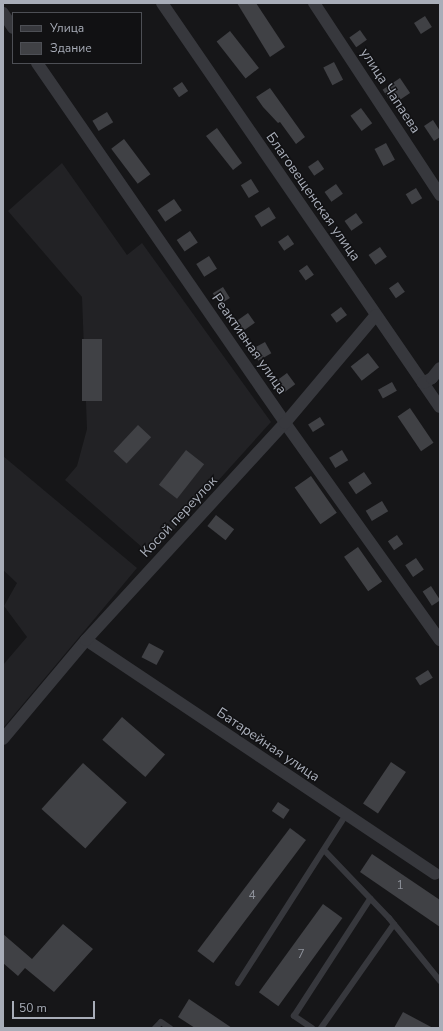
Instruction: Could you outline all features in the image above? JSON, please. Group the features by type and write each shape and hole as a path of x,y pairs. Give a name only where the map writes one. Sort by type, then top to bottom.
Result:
{"street":[{"name":"Благовещенская улица","path":"162,3 440,407"},
{"name":"улица Чапаева","path":"314,3 440,195"},
{"path":"3,13 12,26"},
{"name":"Реактивная улица","path":"38,64 285,423 440,640"},
{"name":"Косой переулок","path":"3,739 86,640 285,423 376,315"},
{"path":"423,383 432,378 440,368"},
{"name":"Батарейная улица","path":"86,640 434,874"}],"lane":[{"path":"238,984 346,815"},
{"path":"324,850 394,924 440,981"},
{"path":"312,1028 294,1016 370,898"},
{"path":"321,1028 394,924"},
{"path":"155,1028 160,1022 170,1028"}],"shaded area":[{"path":"62,163 127,255 142,243 271,422 151,555 65,480 77,466 87,429 82,297 8,211"},
{"path":"3,456 137,568 3,728 3,665 27,637 4,606 17,583 3,570"}],"building":[{"path":"237,3 256,3 285,47 270,57"},
{"path":"425,16 432,27 421,34 414,23"},
{"path":"360,30 367,40 356,47 349,37"},
{"path":"230,31 259,68 246,79 217,41"},
{"path":"334,62 343,80 332,85 323,67"},
{"path":"400,78 410,93 393,105 383,90"},
{"path":"182,82 188,91 179,97 173,88"},
{"path":"270,88 305,137 296,144 280,122 278,123 256,97"},
{"path":"361,108 372,123 362,131 350,116"},
{"path":"107,112 113,122 99,131 92,121"},
{"path":"433,120 440,131 440,137 434,141 424,126"},
{"path":"217,128 242,163 233,170 206,136"},
{"path":"124,139 150,174 138,184 111,149"},
{"path":"386,143 395,160 383,166 375,149"},
{"path":"318,160 324,169 314,176 308,167"},
{"path":"251,179 259,192 249,198 241,185"},
{"path":"336,184 343,194 331,202 325,192"},
{"path":"416,188 422,198 412,204 406,194"},
{"path":"174,199 182,211 165,222 157,210"},
{"path":"269,207 276,218 261,227 255,216"},
{"path":"356,213 363,223 351,231 345,221"},
{"path":"190,231 198,243 185,252 177,240"},
{"path":"288,235 294,244 284,251 278,242"},
{"path":"380,247 387,257 375,265 369,255"},
{"path":"209,256 217,269 204,277 196,264"},
{"path":"307,265 314,275 306,281 299,271"},
{"path":"398,282 405,292 396,298 389,288"},
{"path":"223,287 230,298 220,304 213,293"},
{"path":"341,307 347,315 337,323 331,315"},
{"path":"248,313 255,323 241,333 234,323"},
{"path":"82,339 102,339 102,401 82,401"},
{"path":"265,342 271,353 258,361 252,349"},
{"path":"368,353 379,367 362,381 351,367"},
{"path":"287,373 295,384 285,392 276,381"},
{"path":"392,382 397,391 383,399 378,390"},
{"path":"410,408 433,443 421,451 398,416"},
{"path":"320,417 325,425 313,432 308,424"},
{"path":"138,425 151,437 127,464 113,451"},
{"path":"186,450 204,464 177,499 159,485"},
{"path":"342,450 348,460 335,468 329,458"},
{"path":"364,472 372,484 356,494 348,483"},
{"path":"311,476 337,513 320,524 295,487"},
{"path":"382,501 388,511 372,521 366,511"},
{"path":"216,515 234,529 226,540 207,526"},
{"path":"397,535 403,544 394,550 388,541"},
{"path":"358,547 382,581 368,591 344,557"},
{"path":"416,558 424,570 413,577 405,565"},
{"path":"431,586 440,600 432,606 423,591"},
{"path":"149,643 164,651 156,665 141,657"},
{"path":"428,670 433,678 420,686 415,678"},
{"path":"122,717 165,754 145,777 102,740"},
{"path":"391,762 406,772 378,814 363,803"},
{"path":"83,763 127,802 85,849 42,809"},
{"path":"278,802 290,810 283,819 272,811"},
{"path":"290,828 306,840 213,963 197,951"},
{"path":"372,854 440,900 440,927 360,872"},
{"path":"323,904 342,918 278,1006 259,992"},
{"path":"63,924 93,949 54,992 25,968 18,976 3,963 3,934 32,959"},
{"path":"189,999 232,1028 195,1028 178,1017"},
{"path":"403,1012 433,1028 394,1028"}]}
